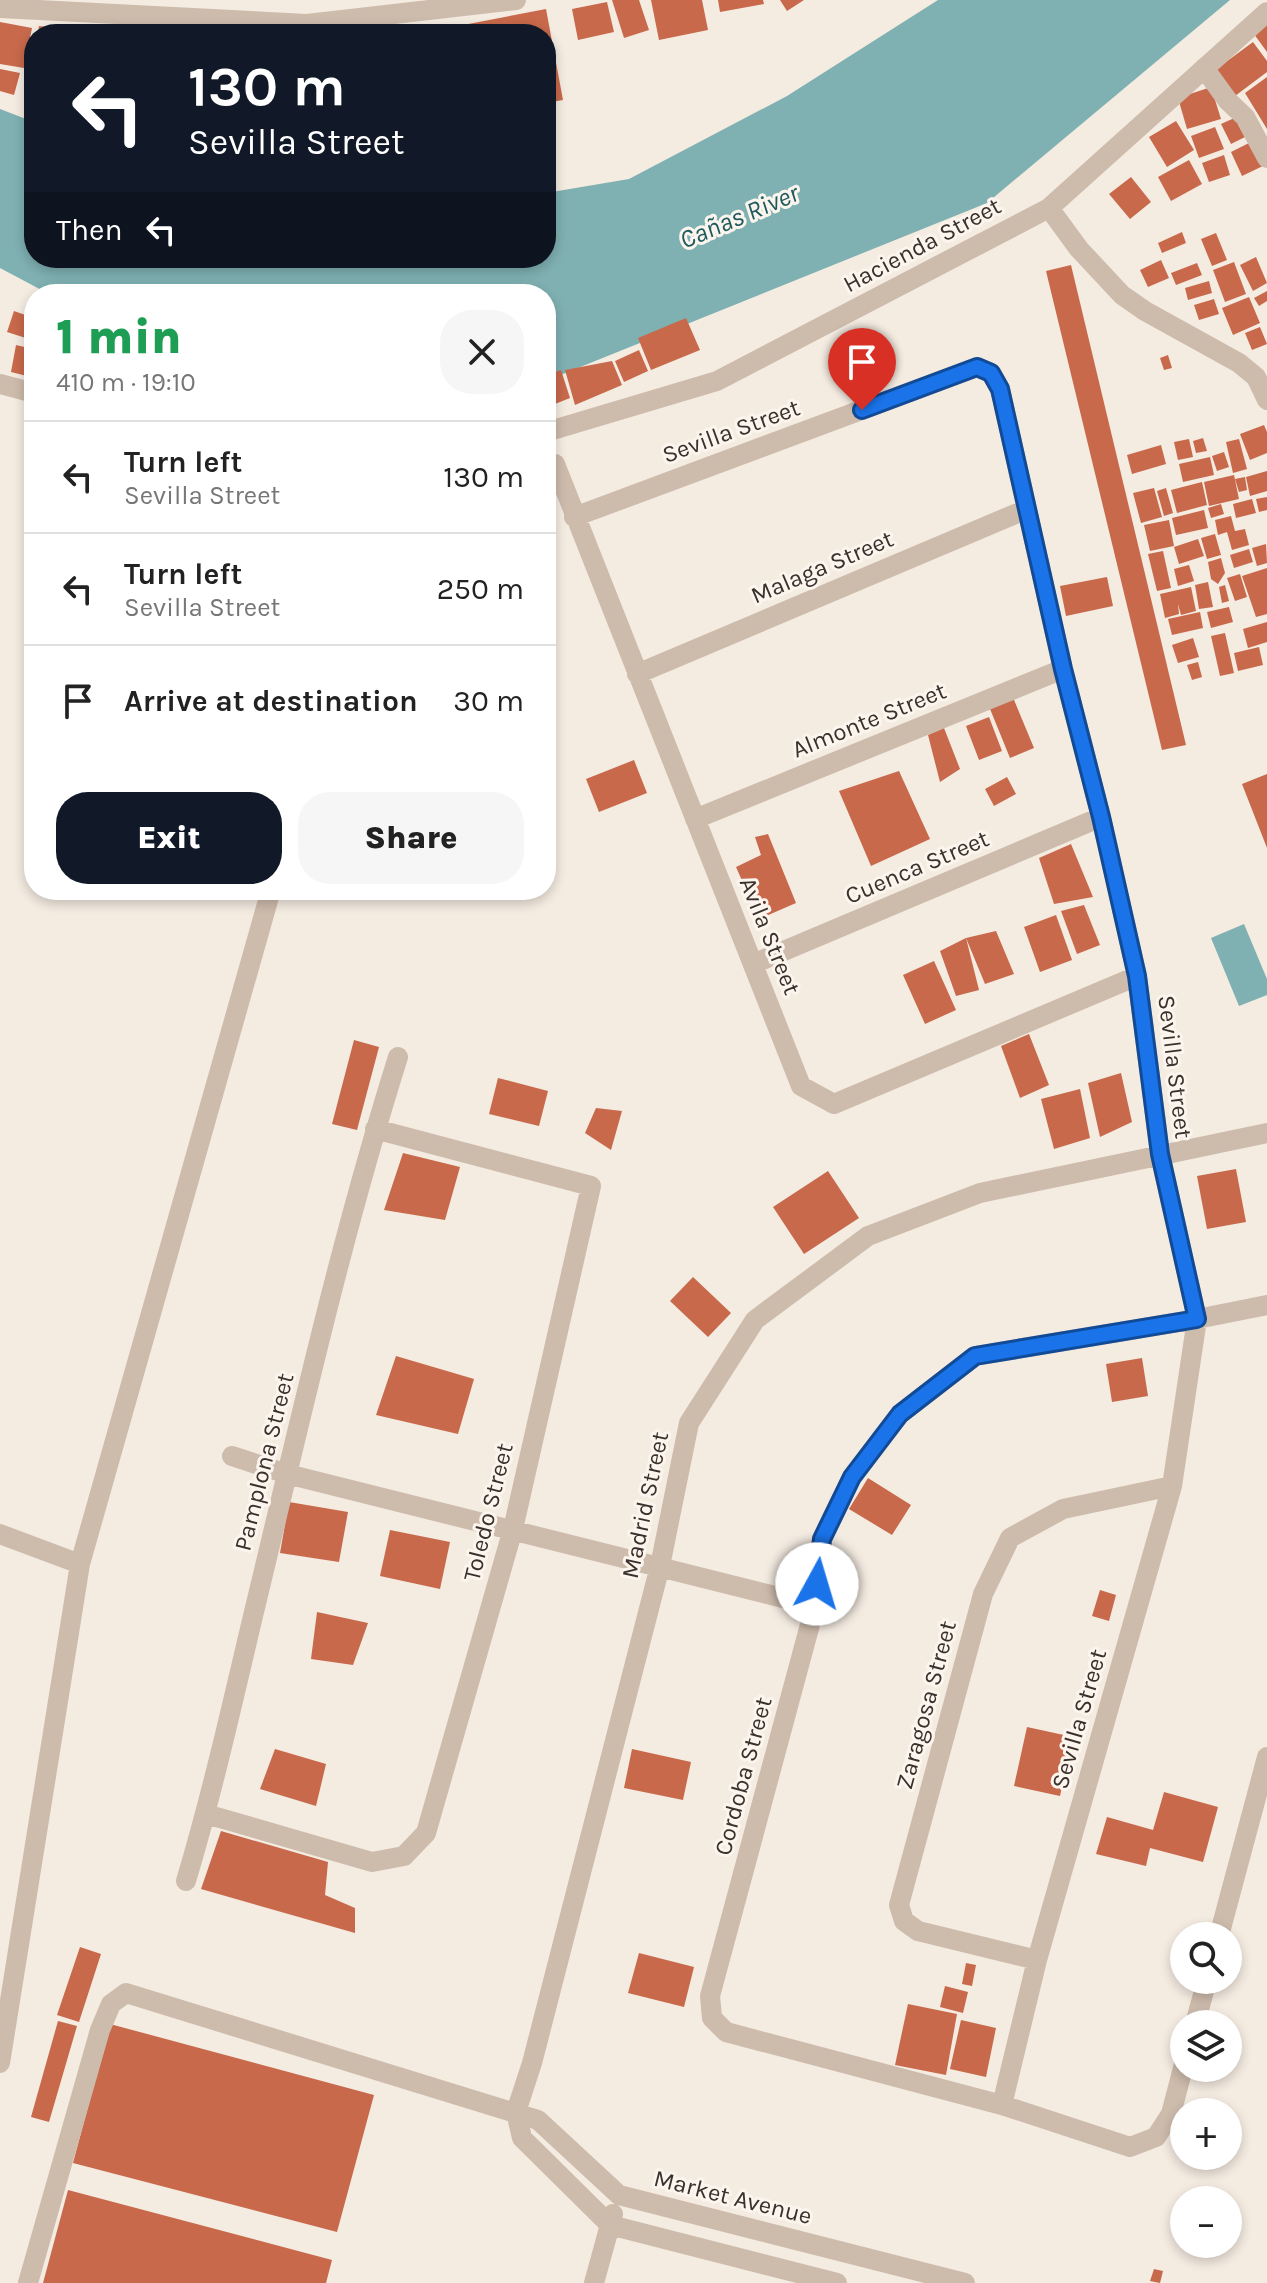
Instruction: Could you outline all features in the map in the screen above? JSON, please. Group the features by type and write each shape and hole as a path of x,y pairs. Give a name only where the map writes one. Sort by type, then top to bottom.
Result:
{"street":[{"path":"0,8 24,5 307,24 516,0"},
{"name":"Hacienda Street","path":"556,429 717,381 1049,208 1267,12"},
{"path":"1204,68 1228,101 1245,117 1267,158"},
{"path":"1049,208 1079,249 1122,295 1239,363 1256,377 1267,400"},
{"name":"Sevilla Street","path":"574,517 977,367 991,373 1000,389 1137,976 1160,1154 1197,1319 1172,1486 1037,1960 1002,2105"},
{"path":"0,384 24,390"},
{"name":"Avila Street","path":"556,467 801,1086 834,1104 1137,976"},
{"name":"Malaga Street","path":"637,674 1027,509"},
{"name":"Almonte Street","path":"695,819 1063,669"},
{"name":"Cuenca Street","path":"753,964 1101,817"},
{"path":"0,2063 80,1564 268,900"},
{"name":"Pamplona Street","path":"186,1881 206,1814 287,1474 375,1129 398,1057"},
{"name":"Toledo Street","path":"206,1814 372,1862 404,1856 426,1833 513,1529 591,1186 375,1129"},
{"name":"Madrid Street","path":"516,2112 532,2063 660,1566 689,1423 755,1320 868,1236 980,1193 1267,1133"},
{"name":"Cordoba Street","path":"1179,2082 1171,2114 1156,2137 1130,2147 1002,2105 726,2032 712,2018 710,1996 815,1606 822,1539 852,1477 900,1414 975,1356 1267,1305"},
{"path":"232,1456 287,1474 815,1606"},
{"name":"Zaragosa Street","path":"1037,1960 918,1931 904,1921 899,1905 983,1594 1010,1538 1063,1509 1172,1486"},
{"path":"0,1534 80,1564"},
{"path":"1223,1922 1267,1757"},
{"name":"Market Avenue","path":"28,2283 100,2030 111,2004 126,1993 538,2120 619,2195 965,2283"},
{"path":"516,2112 522,2138 610,2225 837,2283"},
{"path":"594,2283 619,2195"}],"water":[{"name":"Cañas River","path":"938,0 1230,0 987,203 556,377 556,284 30,284 0,268 0,109 24,118 24,268 556,268 556,191 629,179 787,96"},
{"path":"1244,924 1267,979 1267,995 1239,1006 1211,938"}],"building":[{"path":"612,0 639,0 649,30 624,38"},
{"path":"651,0 702,0 708,30 659,40"},
{"path":"718,0 763,0 764,4 720,12"},
{"path":"780,0 804,0 787,11"},
{"path":"607,2 614,32 578,40 572,9"},
{"path":"546,9 549,24 468,24"},
{"path":"1267,21 1267,52 1251,30"},
{"path":"0,22 24,26 24,68 0,64"},
{"path":"1253,42 1267,61 1267,72 1231,99 1211,73"},
{"path":"556,63 563,100 556,101"},
{"path":"0,69 20,73 14,95 0,91"},
{"path":"1267,77 1267,129 1245,93"},
{"path":"1211,87 1221,119 1187,129 1178,98"},
{"path":"1241,115 1249,135 1231,144 1221,124"},
{"path":"1176,121 1194,150 1167,167 1149,137"},
{"path":"1215,127 1224,149 1199,158 1191,136"},
{"path":"1253,141 1265,165 1242,176 1231,152"},
{"path":"1224,155 1230,175 1209,182 1202,163"},
{"path":"1189,160 1202,184 1171,201 1158,177"},
{"path":"1131,177 1151,202 1130,219 1109,194"},
{"path":"1182,232 1186,243 1162,253 1158,243"},
{"path":"1216,233 1227,260 1212,266 1201,239"},
{"path":"1256,257 1267,283 1253,291 1240,265"},
{"path":"1161,260 1169,278 1148,287 1140,270"},
{"path":"1234,262 1246,294 1225,302 1213,270"},
{"path":"1197,263 1202,275 1176,285 1171,273"},
{"path":"1071,265 1186,745 1162,750 1046,271"},
{"path":"1209,281 1212,293 1188,300 1185,288"},
{"path":"1267,291 1267,301 1259,306 1254,298"},
{"path":"1249,297 1260,323 1233,335 1222,308"},
{"path":"1214,299 1219,314 1199,320 1194,305"},
{"path":"14,311 24,314 24,337 7,332"},
{"path":"686,318 700,350 651,370 638,338"},
{"path":"1260,327 1267,344 1252,350 1245,333"},
{"path":"16,345 24,347 24,375 11,372"},
{"path":"639,350 648,371 624,382 615,361"},
{"path":"1168,355 1172,368 1164,370 1160,358"},
{"path":"612,361 622,385 575,405 565,370"},
{"path":"561,370 570,398 556,404 556,372"},
{"path":"1264,425 1267,453 1250,460 1240,434"},
{"path":"1203,438 1207,451 1196,453 1193,441"},
{"path":"1189,439 1193,457 1178,460 1174,442"},
{"path":"1239,439 1247,469 1233,473 1226,442"},
{"path":"1161,445 1166,464 1132,474 1127,455"},
{"path":"1224,452 1229,467 1217,471 1212,456"},
{"path":"1210,457 1214,475 1183,482 1179,464"},
{"path":"1267,471 1267,491 1250,496 1246,477"},
{"path":"1234,475 1239,499 1209,506 1204,482"},
{"path":"1245,477 1247,490 1239,492 1235,479"},
{"path":"1202,482 1207,505 1177,513 1171,490"},
{"path":"1154,488 1162,517 1141,523 1133,493"},
{"path":"1166,488 1173,513 1164,516 1157,491"},
{"path":"1267,497 1267,510 1259,512 1256,499"},
{"path":"1252,499 1256,513 1236,518 1233,504"},
{"path":"1221,504 1224,514 1211,518 1208,508"},
{"path":"1204,510 1208,528 1176,535 1172,518"},
{"path":"1231,516 1235,531 1245,529 1249,545 1232,550 1227,532 1218,535 1215,520"},
{"path":"1169,520 1174,546 1150,551 1144,525"},
{"path":"1215,534 1221,555 1207,559 1201,538"},
{"path":"1198,539 1204,556 1179,564 1174,547"},
{"path":"1266,544 1267,563 1257,566 1252,548"},
{"path":"1249,549 1253,562 1234,568 1230,555"},
{"path":"1163,551 1171,588 1157,591 1148,554"},
{"path":"1221,558 1225,573 1218,584 1211,579 1208,562"},
{"path":"1189,565 1194,581 1178,586 1174,569"},
{"path":"1267,568 1267,614 1256,617 1242,576"},
{"path":"1240,574 1247,597 1235,601 1227,578"},
{"path":"1107,577 1113,606 1066,616 1060,586"},
{"path":"1208,582 1213,607 1199,609 1195,585"},
{"path":"1225,585 1229,601 1222,603 1219,587"},
{"path":"1191,587 1196,611 1181,615 1178,604 1179,614 1165,618 1160,594"},
{"path":"1229,607 1233,622 1211,628 1207,612"},
{"path":"1200,612 1203,628 1172,635 1168,619"},
{"path":"1267,622 1267,642 1248,648 1243,629"},
{"path":"1225,633 1234,673 1220,676 1211,636"},
{"path":"1193,638 1199,657 1178,663 1172,645"},
{"path":"1259,647 1263,665 1238,671 1234,653"},
{"path":"1198,662 1202,677 1192,680 1187,665"},
{"path":"1012,695 1034,748 1010,758 988,704"},
{"path":"989,717 1002,751 979,760 966,726"},
{"path":"944,728 960,769 940,782 928,735"},
{"path":"634,760 647,793 599,812 586,779"},
{"path":"899,771 930,839 871,866 839,791"},
{"path":"1267,774 1267,848 1242,784"},
{"path":"1007,777 1016,794 994,806 985,789"},
{"path":"768,834 796,903 759,919 736,867 761,855 755,837"},
{"path":"1071,844 1093,897 1054,904 1039,858"},
{"path":"1084,905 1100,945 1077,954 1061,911"},
{"path":"1056,915 1072,960 1040,972 1024,927"},
{"path":"996,931 1014,974 985,984 966,938"},
{"path":"966,938 979,990 956,996 940,951"},
{"path":"934,961 956,1010 925,1024 903,975"},
{"path":"1029,1034 1049,1085 1020,1098 1001,1046"},
{"path":"354,1040 379,1047 357,1130 332,1124"},
{"path":"1121,1073 1132,1122 1100,1137 1088,1083"},
{"path":"498,1078 548,1091 539,1126 489,1114"},
{"path":"1080,1089 1090,1138 1054,1149 1041,1099"},
{"path":"596,1108 622,1111 611,1150 585,1133"},
{"path":"403,1153 460,1167 445,1220 384,1210"},
{"path":"1236,1169 1246,1222 1207,1229 1197,1176"},
{"path":"828,1171 859,1218 804,1254 773,1207"},
{"path":"693,1277 731,1313 708,1337 670,1301"},
{"path":"396,1356 474,1379 458,1434 376,1415"},
{"path":"1142,1358 1148,1396 1112,1402 1106,1364"},
{"path":"868,1478 911,1505 892,1535 849,1509"},
{"path":"289,1502 348,1512 339,1562 280,1553"},
{"path":"390,1530 450,1542 440,1589 380,1576"},
{"path":"1100,1590 1116,1595 1109,1621 1092,1616"},
{"path":"317,1612 368,1623 353,1665 311,1659"},
{"path":"1027,1727 1073,1737 1060,1796 1014,1786"},
{"path":"275,1749 326,1764 316,1806 260,1789"},
{"path":"632,1749 691,1762 683,1800 624,1788"},
{"path":"1164,1792 1218,1807 1203,1862 1150,1848 1146,1866 1096,1854 1107,1817 1153,1830"},
{"path":"221,1831 328,1862 325,1895 355,1908 355,1933 201,1889"},
{"path":"80,1947 101,1954 79,2022 57,2015"},
{"path":"639,1953 694,1967 684,2007 628,1993"},
{"path":"966,1963 976,1965 972,1986 962,1984"},
{"path":"945,1986 968,1992 963,2013 940,2007"},
{"path":"908,2004 957,2014 946,2075 895,2065"},
{"path":"961,2020 996,2028 986,2077 950,2069"},
{"path":"58,2021 77,2026 49,2122 31,2117"},
{"path":"110,2024 374,2095 337,2232 73,2163"},
{"path":"68,2190 332,2260 326,2283 43,2283"},
{"path":"1154,2269 1163,2271 1160,2283 1150,2281"}],"route":[{"path":"817,1584 822,1539 852,1477 900,1414 975,1356 1197,1319 1160,1154 1137,976 1000,389 991,373 977,367 862,410"}]}
